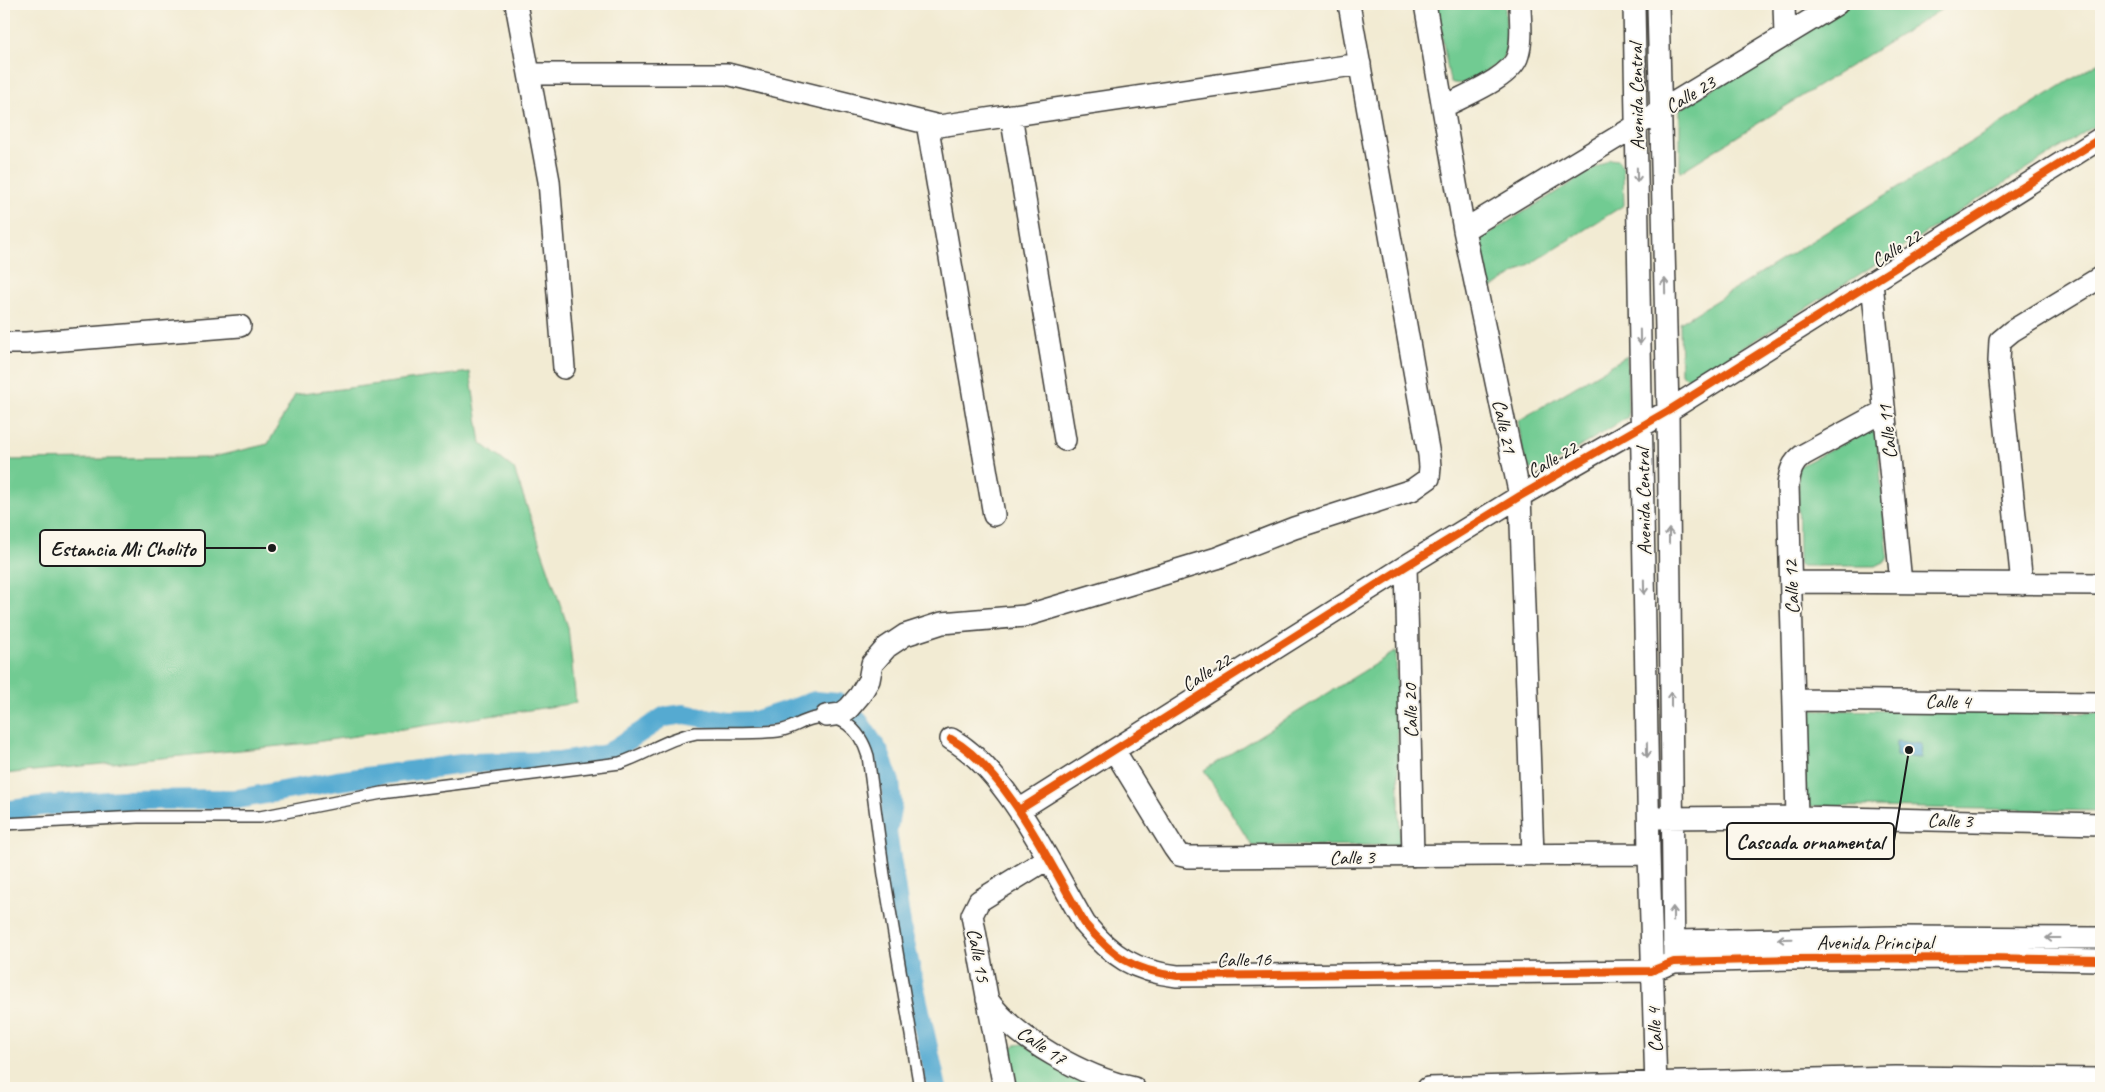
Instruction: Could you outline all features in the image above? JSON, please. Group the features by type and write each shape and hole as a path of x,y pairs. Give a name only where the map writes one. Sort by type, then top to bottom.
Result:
{"street":[{"path":"516,4 549,182 564,368"},
{"path":"839,713 860,695 868,680 872,664 886,647 905,634 942,623 1025,616 1151,579 1217,558 1294,528 1412,490 1428,478 1429,456 1349,4"},
{"name":"Calle 21","path":"1425,4 1464,230 1520,496 1532,855"},
{"path":"1443,107 1496,79 1514,64 1520,47 1520,4"},
{"name":"Avenida Central","path":"1634,4 1651,971"},
{"name":"Avenida Central","path":"1658,4 1668,411 1674,962"},
{"path":"1784,4 1785,36"},
{"name":"Calle 23","path":"1464,230 1837,4"},
{"path":"530,74 727,74 939,126 1360,64"},
{"path":"1011,115 1065,440"},
{"path":"927,123 994,515"},
{"name":"Calle 22","path":"1019,810 1406,566 1520,496 1668,411 2101,138"},
{"path":"2022,584 1999,361 2000,341 2012,331 2101,277"},
{"name":"Calle 11","path":"1872,282 1901,583"},
{"path":"4,342 26,343 240,326"},
{"name":"Calle 12","path":"1797,817 1788,485 1792,466 1804,455 1884,411"},
{"name":"Calle 20","path":"1406,566 1414,856"},
{"path":"1791,582 2101,584"},
{"name":"Calle 4","path":"1794,700 2101,703"},
{"name":"Calle 16","path":"951,739 963,745 982,761 1019,810 1084,924 1114,955 1133,966 1155,973 1177,976 1651,971"},
{"name":"Calle 3","path":"1114,750 1179,855 1194,858 1649,854"},
{"name":"Calle 3","path":"1648,818 1797,817 2101,824"},
{"name":"Calle 15","path":"1004,1088 972,920 973,910 979,901 1047,860"},
{"name":"Avenida Principal","path":"1674,941 1895,937 2101,938"},
{"name":"Avenida Principal","path":"1651,971 1674,962 1792,959 1987,958 2101,960"},
{"name":"Calle 4","path":"1651,971 1656,1085"},
{"name":"Calle 17","path":"987,998 995,1010 1007,1022 1053,1055 1101,1079 1134,1088"},
{"path":"1428,1088 1656,1085 1896,1077 2101,1079"}],"lane":[{"path":"4,824 138,817 260,816 382,793 620,763 683,735 779,731 810,720 839,713 844,722 853,729 865,746 868,756 884,874 920,1088"}],"green space":[{"path":"1436,4 1505,4 1506,42 1504,56 1501,61 1468,82 1458,84 1450,82"},
{"path":"1849,4 1950,4 1680,172 1680,109"},
{"path":"2101,61 2101,122 1697,377 1688,378 1681,374 1680,323"},
{"path":"1610,159 1618,160 1623,168 1624,205 1490,289 1480,239"},
{"path":"1627,356 1628,417 1544,469 1535,470 1529,468 1523,453 1518,421"},
{"path":"470,372 481,443 514,469 568,627 576,703 309,743 4,774 4,460 209,458 268,444 295,395"},
{"path":"1871,429 1877,437 1888,556 1886,561 1876,566 1799,566 1798,467"},
{"path":"1396,651 1400,845 1252,846 1204,770"},
{"path":"1810,710 2101,713 2101,811 1810,806 1806,803 1804,717"},
{"path":"1023,1044 1101,1088 1017,1088 1010,1049 1015,1045"}],"water":[{"path":"1896,741 1922,744 1921,758 1896,756"}],"waterway":[{"path":"4,811 41,806 122,800 238,799 337,781 469,763 565,761 607,754 664,717 684,714 729,722 755,721 815,701 838,703 859,722 879,752 890,782 892,804 887,832 902,930 937,1088"}],"cycle path":[{"path":"1019,810 1406,566 1520,496 1668,411 2101,138"},
{"path":"951,739 971,754 991,773 1009,796 1027,822 1085,924 1105,945 1125,960 1136,966 1162,974 1177,976 1651,971 1674,962 1792,959 1987,958 2101,960"}],"place":[{"name":"Estancia Mi Cholito","path":"272,548"},
{"name":"Cascada ornamental","path":"1909,750"}]}
